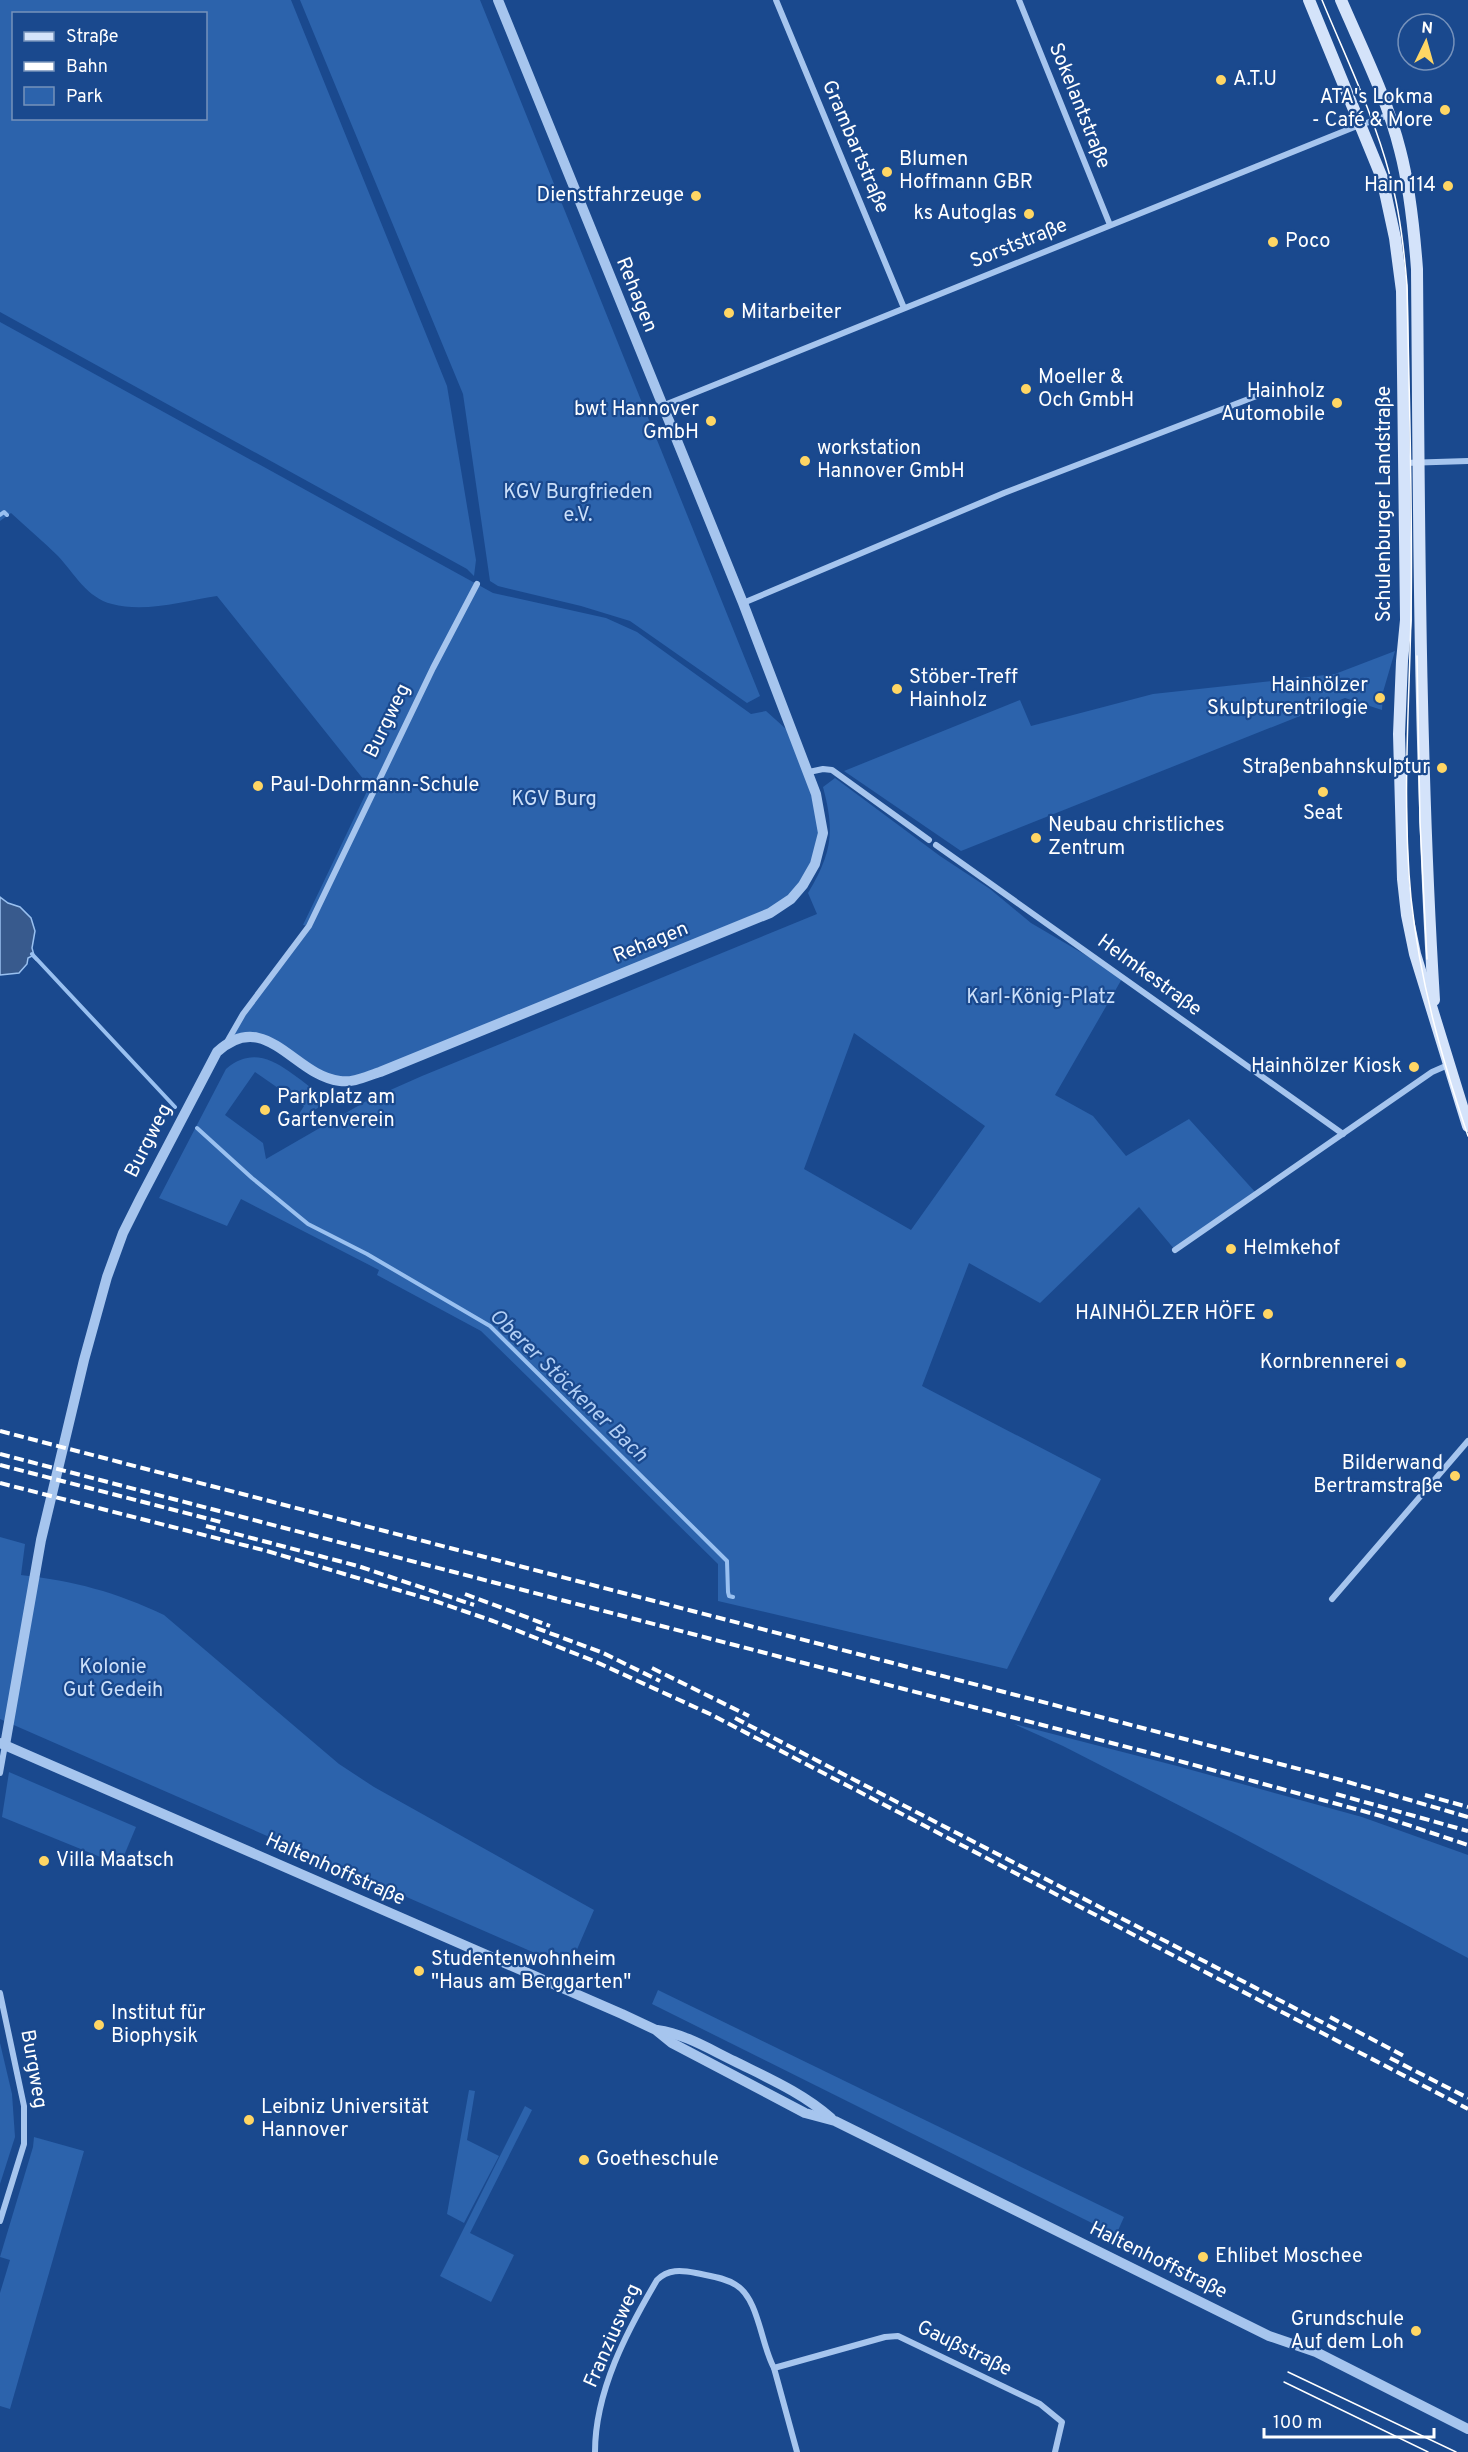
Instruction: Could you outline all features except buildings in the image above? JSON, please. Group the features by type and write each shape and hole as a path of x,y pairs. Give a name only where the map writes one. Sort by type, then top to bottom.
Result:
{"main road":[{"name":"Schulenburger Landstraße","path":"1309,0 1362,124 1382,178 1400,268 1406,620 1400,723 1403,879 1415,954 1468,1126"},
{"name":"Schulenburger Landstraße","path":"1341,0 1389,115 1401,151 1414,230 1417,269 1425,829 1435,1019"}],"street":[{"name":"Rehagen","path":"227,1042 250,1036 270,1041 316,1073 340,1081 354,1081 770,914 791,899 803,885 820,850 823,833 822,817 808,772 743,603 498,0"},
{"name":"Grambartstraße","path":"776,0 904,308"},
{"name":"Sokelantstraße","path":"1019,0 1110,225"},
{"name":"Sorststraße","path":"662,406 1389,115"},
{"path":"743,603 1004,493 1272,390"},
{"path":"1404,463 1468,461"},
{"name":"Burgweg","path":"0,1773 2,1744 41,1540 89,1340 107,1277 123,1233 217,1052 227,1042 243,1014 309,926 433,668 477,584"},
{"path":"808,772 832,770 928,840"},
{"name":"Helmkestraße","path":"936,845 1343,1134"},
{"path":"1175,1250 1432,1072 1448,1065"},
{"path":"1332,1599 1468,1441"},
{"name":"Haltenhoffstraße","path":"2,1744 656,2030 672,2043 805,2113 835,2121 1269,2336 1316,2352 1468,2429"},
{"name":"Burgweg","path":"0,1993 24,2106 24,2144 0,2221"},
{"name":"Franziusweg","path":"595,2452 597,2422 612,2370 651,2290 664,2273 686,2271 724,2279 738,2286 750,2300 768,2357 774,2368"},
{"name":"Gaußstraße","path":"774,2368 880,2338 898,2336 1040,2404 1062,2422 1055,2452"},
{"path":"774,2368 797,2452"}],"green space":[{"path":"0,0 291,0 447,386 476,560 474,576 467,569 0,312"},
{"name":"KGV Burgfrieden e.V.","path":"300,0 480,0 760,696 747,703 630,621 581,606 498,586 490,581 463,394"},
{"name":"KGV Burg","path":"0,322 493,593 606,618 637,632 751,714 766,711 795,737 822,817 820,850 791,899 380,1072 340,1081 263,1039 228,1044 243,1014 308,926 303,925 368,785 217,596 151,607 125,606 103,601 88,591 58,556 11,513 0,521"},
{"path":"1395,651 1383,692 1382,710 1345,698 961,851 844,771 1020,700 1031,726 1153,694 1335,674"},
{"name":"Karl-König-Platz","path":"835,778 940,856 990,889 1031,923 1123,977 1055,1095 1093,1116 1126,1156 1189,1119 1256,1193 1175,1250 1139,1207 1040,1303 969,1263 922,1386 1101,1479 1007,1669 718,1601 718,1564 481,1331 377,1275 379,1270 241,1199 227,1226 159,1198 226,1069 239,1060 252,1057 276,1063 322,1095 333,1097 305,1117 299,1114 304,1106 255,1072 225,1115 263,1143 266,1159 370,1099 817,914 808,893 822,866 829,842 829,817 823,787","holes":["854,1033 985,1126 911,1230 804,1169"]},
{"name":"Kolonie Gut Gedeih","path":"0,1537 25,1544 21,1575 94,1589 129,1600 164,1615 339,1764 374,1787 594,1910 569,1968 0,1719"},
{"path":"1014,1724 1362,1817 1468,1855 1468,1958 1237,1835 1063,1746"},
{"path":"9,1772 136,1827 120,1865 2,1817"},
{"path":"658,1990 1124,2217 1116,2235 652,2004"},
{"path":"0,2043 12,2094 15,2137 0,2184"},
{"path":"469,2090 475,2091 467,2140 499,2156 464,2223 447,2214"},
{"path":"525,2106 532,2110 470,2233 514,2255 491,2302 440,2276"},
{"path":"34,2137 84,2151 10,2409 0,2406 0,2293 10,2260 0,2257"}],"shaded area":[{"path":"0,897 20,907 31,918 35,931 32,948 35,959 32,956 28,958 27,964 19,973 0,975"}],"waterway":[{"path":"0,515 4,512 7,515"},
{"name":"Oberer Stöckener Bach","path":"32,954 175,1107"},
{"name":"Oberer Stöckener Bach","path":"197,1128 252,1178 308,1224 367,1254 490,1326 727,1561 728,1592 729,1596 733,1597"}],"tram line":[{"path":"1322,0 1376,131 1390,176 1403,243 1407,285 1411,492 1408,863 1415,929 1426,989 1440,1048 1468,1136"},
{"path":"1417,656 1420,822 1427,959"},
{"path":"1288,2372 1456,2452"},
{"path":"1284,2382 1428,2452"}],"railway":[{"path":"0,1431 1341,1780 1468,1817"},
{"path":"0,1454 1150,1753 1381,1816 1468,1845"},
{"path":"0,1465 221,1522"},
{"path":"0,1483 267,1551 435,1601 594,1661 710,1714 1468,2109"},
{"path":"206,1526 358,1566 474,1605"},
{"path":"465,1594 550,1626"},
{"path":"536,1628 601,1652 660,1681"},
{"path":"652,1668 749,1716"},
{"path":"735,1718 1337,2030"},
{"path":"1336,1794 1468,1831"},
{"path":"1425,1795 1468,1807"},
{"path":"1330,2017 1404,2056"},
{"path":"1390,2058 1468,2098"}],"place":[{"name":"A.T.U","path":"1221,80"},
{"name":"ATA's Lokma - Café & More","path":"1445,110"},
{"name":"Blumen Hoffmann GBR","path":"887,172"},
{"name":"Hain 114","path":"1448,186"},
{"name":"Dienstfahrzeuge","path":"696,196"},
{"name":"ks Autoglas","path":"1029,214"},
{"name":"Poco","path":"1273,242"},
{"name":"Mitarbeiter","path":"729,313"},
{"name":"Moeller & Och GmbH","path":"1026,389"},
{"name":"Hainholz Automobile","path":"1337,403"},
{"name":"bwt Hannover GmbH","path":"711,421"},
{"name":"workstation Hannover GmbH","path":"805,461"},
{"name":"Stöber-Treff Hainholz","path":"897,689"},
{"name":"Hainhölzer Skulpturentrilogie","path":"1380,698"},
{"name":"Straßenbahnskulptur","path":"1442,768"},
{"name":"Paul-Dohrmann-Schule","path":"258,786"},
{"name":"Seat","path":"1323,792"},
{"name":"Neubau christliches Zentrum","path":"1036,838"},
{"name":"Hainhölzer Kiosk","path":"1414,1067"},
{"name":"Parkplatz am Gartenverein","path":"265,1110"},
{"name":"Helmkehof","path":"1231,1249"},
{"name":"HAINHÖLZER HÖFE","path":"1268,1314"},
{"name":"Kornbrennerei","path":"1401,1363"},
{"name":"Bilderwand Bertramstraße","path":"1455,1476"},
{"name":"Villa Maatsch","path":"44,1861"},
{"name":"Studentenwohnheim \"Haus am Berggarten\"","path":"419,1971"},
{"name":"Institut für Biophysik","path":"99,2025"},
{"name":"Leibniz Universität Hannover","path":"249,2120"},
{"name":"Goetheschule","path":"584,2160"},
{"name":"Ehlibet Moschee","path":"1203,2257"},
{"name":"Grundschule Auf dem Loh","path":"1416,2331"}]}
